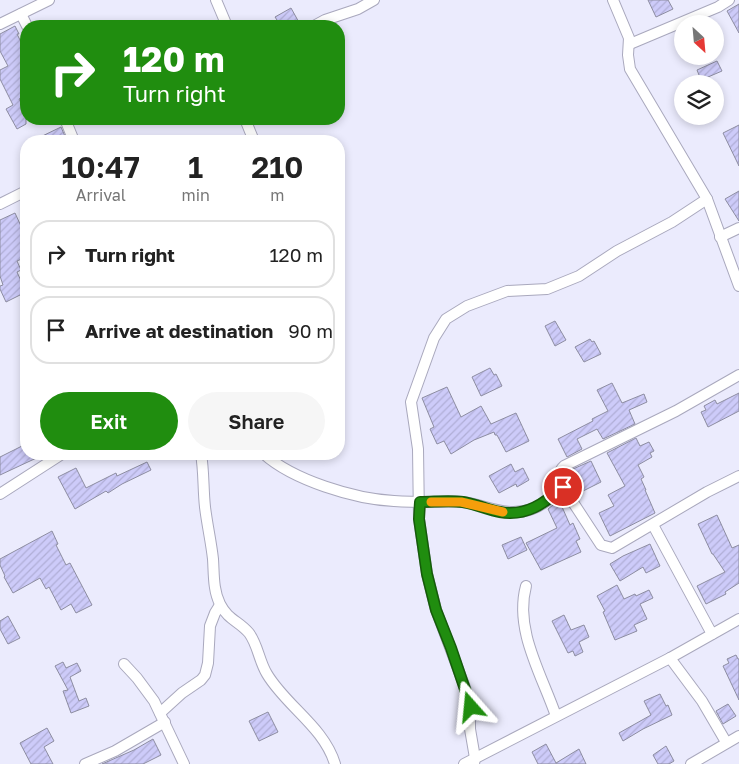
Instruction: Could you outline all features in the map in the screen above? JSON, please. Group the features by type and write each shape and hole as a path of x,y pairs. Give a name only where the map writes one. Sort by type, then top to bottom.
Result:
{"street":[{"path":"0,24 49,0"},
{"path":"216,0 224,20"},
{"path":"325,20 358,9 374,0"},
{"path":"613,0 628,33 630,69 707,199 739,286"},
{"path":"630,44 717,3 729,0"},
{"path":"21,14 24,20"},
{"path":"0,204 20,194"},
{"path":"475,761 471,743 470,701 436,610 427,574 419,519 418,449 411,402 434,338 446,319 467,306 501,293 516,290 547,289 578,276 617,251 672,222 707,199"},
{"path":"720,237 739,228"},
{"path":"739,375 676,411 564,466 559,476 563,487 601,545 615,548 707,492 739,476"},
{"path":"0,494 53,460"},
{"path":"202,460 214,578 220,605 230,618 251,636 267,675 323,740 332,753 335,764"},
{"path":"272,460 285,470 336,490 366,498 420,502 461,502 501,512 518,512 533,509 547,502 563,487"},
{"path":"653,525 712,634"},
{"path":"526,586 522,611 525,635 556,716"},
{"path":"85,764 115,751 163,718 182,693 201,680 205,675 208,664 210,626 220,605"},
{"path":"464,764 475,761 556,716 670,658 739,619"},
{"path":"670,658 702,701 726,742"},
{"path":"124,664 145,688 163,718 184,764"},
{"path":"691,764 739,736"}],"building":[{"path":"648,0 668,0 673,9 656,17"},
{"path":"739,4 739,33 727,11"},
{"path":"291,8 298,20 277,20 275,17"},
{"path":"15,26 19,34 17,34 20,40 20,125 24,125 17,129 6,109 13,105 0,79 0,70 8,66 0,51 0,34"},
{"path":"708,65 719,65 722,71 713,75 699,75 697,70"},
{"path":"739,125 739,166 723,133"},
{"path":"61,127 64,135 44,135"},
{"path":"739,191 739,221 725,199"},
{"path":"15,213 20,224 20,260 17,261 20,270 17,272 20,279 20,295 6,302 0,289 0,286 3,285 0,276 0,220"},
{"path":"555,321 566,340 555,346 545,326"},
{"path":"590,339 592,342 594,341 601,354 584,362 575,347"},
{"path":"490,368 494,375 496,374 502,386 481,396 472,377"},
{"path":"612,383 622,403 644,394 647,402 629,410 635,424 603,439 597,429 577,439 582,449 567,457 558,439 608,411 597,390"},
{"path":"447,387 461,417 481,406 491,424 516,413 529,441 506,452 494,432 474,440 451,454 444,441 437,444 430,429 434,427 422,398"},
{"path":"739,393 739,411 708,427 701,412 706,410 704,406 715,400 717,404"},
{"path":"636,438 640,446 649,442 654,451 650,453 652,457 638,465 644,477 641,479 655,513 610,536 599,513 614,506 608,495 625,486 607,453"},
{"path":"20,447 20,460 32,460 0,475 0,457"},
{"path":"591,461 601,482 583,491 573,469"},
{"path":"147,462 151,470 108,493 106,491 75,509 58,477 76,468 86,488 116,473 117,476"},
{"path":"511,464 515,472 523,468 529,480 517,487 516,484 499,493 489,476"},
{"path":"559,500 570,525 573,523 580,539 576,541 581,552 541,570 526,543 557,528 548,509"},
{"path":"717,515 732,548 739,545 739,583 725,592 726,594 706,604 697,586 725,572 712,554 698,524"},
{"path":"52,531 58,544 56,545 66,565 70,563 92,605 76,613 71,604 61,610 49,587 46,589 40,578 13,593 0,565 0,559"},
{"path":"521,537 527,550 508,559 502,545"},
{"path":"650,544 660,566 646,573 643,567 620,581 610,564"},
{"path":"617,585 624,599 649,590 653,598 640,604 647,619 634,625 637,631 615,640 603,612 605,611 597,596"},
{"path":"564,615 571,630 584,625 589,637 579,642 583,652 575,656 573,651 568,653 552,621"},
{"path":"8,616 20,638 8,644 0,629 0,621"},
{"path":"736,655 739,659 739,700 723,666 729,663 727,659"},
{"path":"63,662 66,668 77,663 81,671 70,677 79,701 86,698 89,706 71,713 63,691 68,690 55,666"},
{"path":"660,694 672,715 623,741 619,733 651,715 644,701"},
{"path":"728,704 736,716 723,724 716,711"},
{"path":"268,712 278,732 259,741 249,721"},
{"path":"47,728 54,741 44,747 53,764 31,764 20,743"},
{"path":"153,739 161,755 143,764 102,764 134,750"},
{"path":"546,744 556,763 579,749 586,764 538,764 532,752"},
{"path":"666,746 674,761 669,764 658,764 653,755"}],"slow traffic":[{"path":"431,502 461,502 503,512"}],"route":[{"path":"471,707 436,610 427,574 419,519 420,502 461,502 501,512 518,512 533,509 547,502 563,487"}]}
